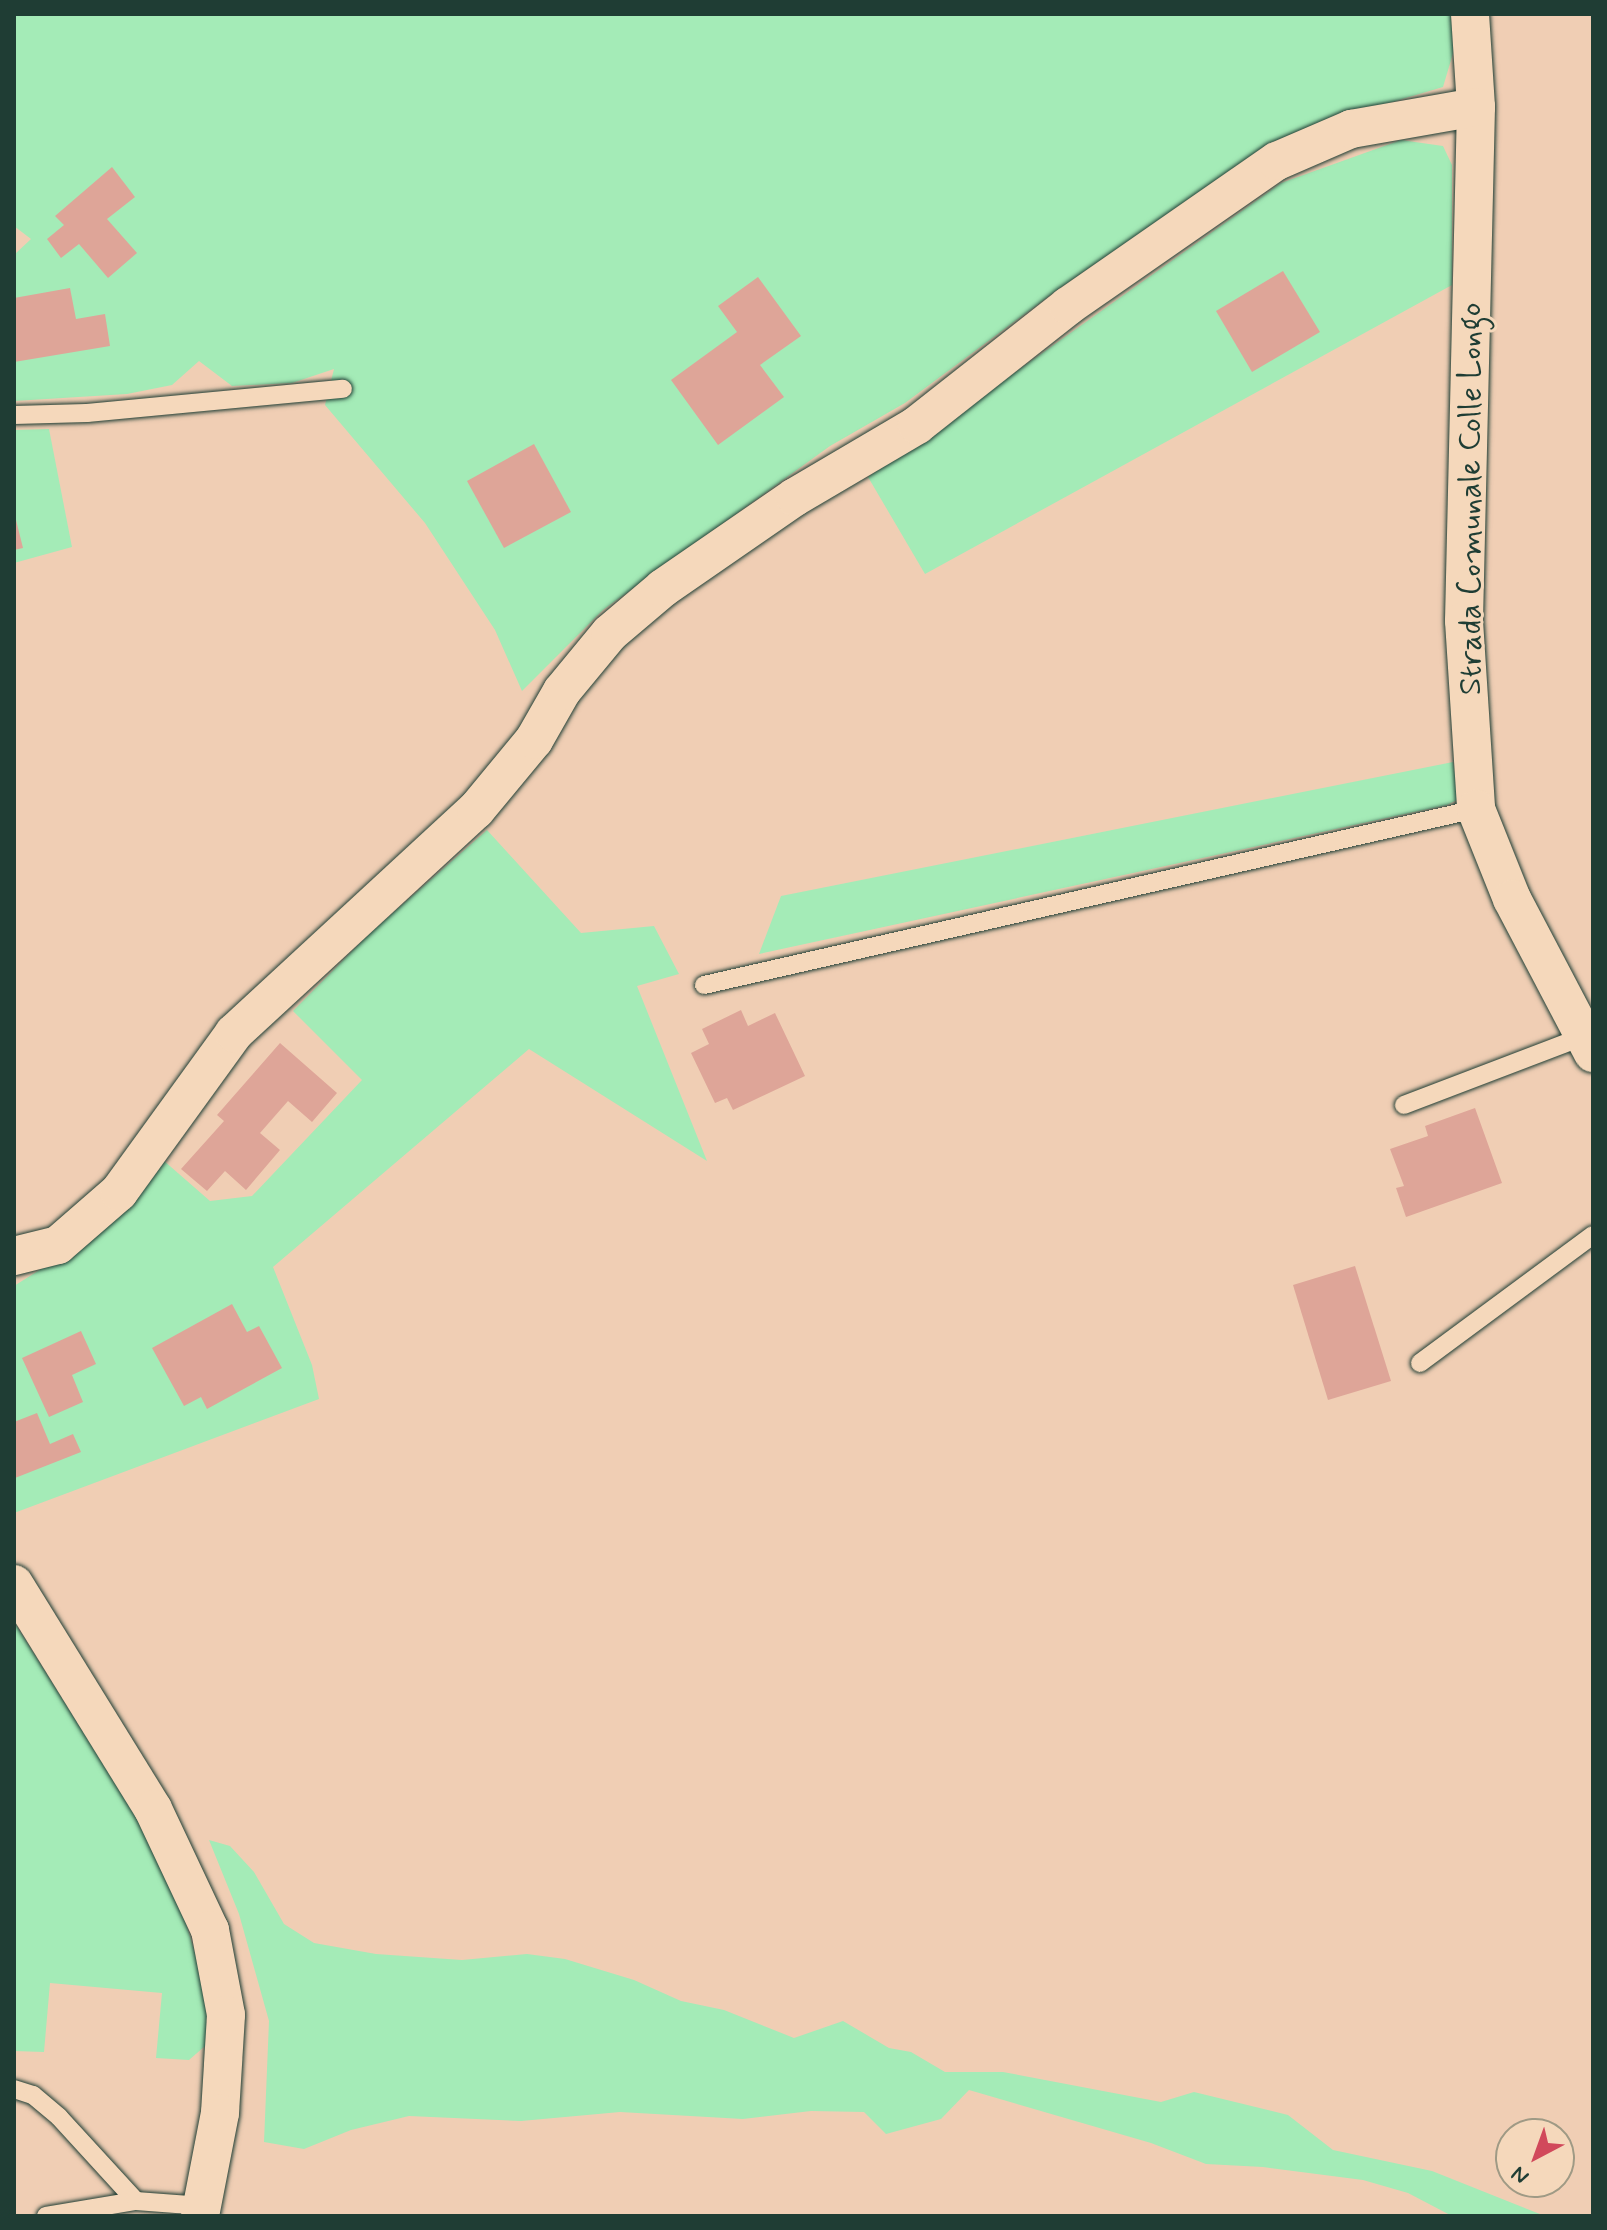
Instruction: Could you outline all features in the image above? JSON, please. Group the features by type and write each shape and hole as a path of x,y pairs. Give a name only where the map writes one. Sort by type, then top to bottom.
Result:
{"street":[{"name":"Strada Comunale Colle Longo","path":"1470,14 1476,107 1464,621 1476,809 1512,899 1588,1045"},
{"path":"14,1256 58,1245 119,1192 234,1033 476,810 534,740 562,691 610,633 663,588 821,480 917,425 1068,306 1277,161 1351,129 1476,107"},
{"path":"14,1584 153,1809 210,1930 226,2015 220,2113 202,2211"}],"lane":[{"path":"14,415 103,412 343,389"},
{"path":"704,985 1476,809"},
{"path":"1404,1105 1588,1045"},
{"path":"1420,1363 1593,1235"},
{"path":"14,2089 33,2095 59,2117 136,2201"},
{"path":"46,2216 136,2201 202,2211"}],"green space":[{"path":"14,14 1453,14 1454,50 1443,87 1328,121 1259,153 1057,290 905,403 830,446 603,610 522,691 495,630 425,523 325,405 334,369 292,383 232,386 199,361 172,385 127,394 14,401 14,255 31,239 14,226"},
{"path":"1401,140 1443,146 1452,165 1452,285 925,574 868,477 1281,183"},
{"path":"49,429 72,547 14,563 14,430"},
{"path":"1453,762 1459,799 1447,805 759,954 781,896"},
{"path":"487,830 581,933 654,926 679,974 637,986 707,1161 529,1049 273,1267 312,1365 319,1399 14,1513 14,1286 100,1232 163,1160 210,1201 252,1196 362,1080 293,1011 369,934"},
{"path":"14,1622 141,1824 182,1910 208,1997 212,2040 189,2060 156,2058 162,1993 50,1983 44,2052 14,2051"},
{"path":"209,1840 230,1846 254,1872 284,1924 314,1943 376,1954 462,1960 527,1954 565,1959 634,1980 681,2001 724,2010 794,2038 843,2021 889,2048 911,2052 945,2072 1003,2072 1161,2102 1194,2092 1288,2115 1333,2150 1432,2171 1545,2216 1452,2216 1408,2193 1363,2180 1263,2167 1206,2164 1151,2143 969,2090 941,2119 886,2134 864,2112 811,2111 743,2119 620,2112 521,2121 409,2116 351,2130 304,2149 264,2142 269,2021 239,1914"}],"building":[{"path":"112,167 135,197 107,219 137,253 108,278 79,244 61,258 47,239 64,225 55,216"},
{"path":"1283,271 1320,332 1252,372 1216,311"},
{"path":"758,277 801,336 760,365 784,397 718,445 671,380 737,332 718,306"},
{"path":"70,288 76,319 105,314 110,346 14,362 14,298"},
{"path":"534,444 571,512 504,548 467,481"},
{"path":"14,512 23,548 14,550"},
{"path":"741,1010 748,1026 775,1013 805,1076 733,1110 727,1098 715,1103 691,1053 709,1044 702,1029"},
{"path":"280,1043 337,1093 312,1122 288,1101 260,1133 280,1150 246,1190 225,1171 207,1191 181,1169 224,1121 217,1115"},
{"path":"1475,1108 1502,1183 1406,1217 1396,1188 1404,1186 1390,1149 1428,1136 1425,1126"},
{"path":"1355,1266 1391,1381 1328,1400 1293,1285"},
{"path":"232,1304 247,1332 259,1326 282,1368 207,1409 201,1397 184,1406 152,1348"},
{"path":"81,1331 96,1364 72,1375 83,1402 49,1417 22,1358"},
{"path":"37,1413 50,1444 73,1434 81,1452 15,1478 14,1422"}]}
